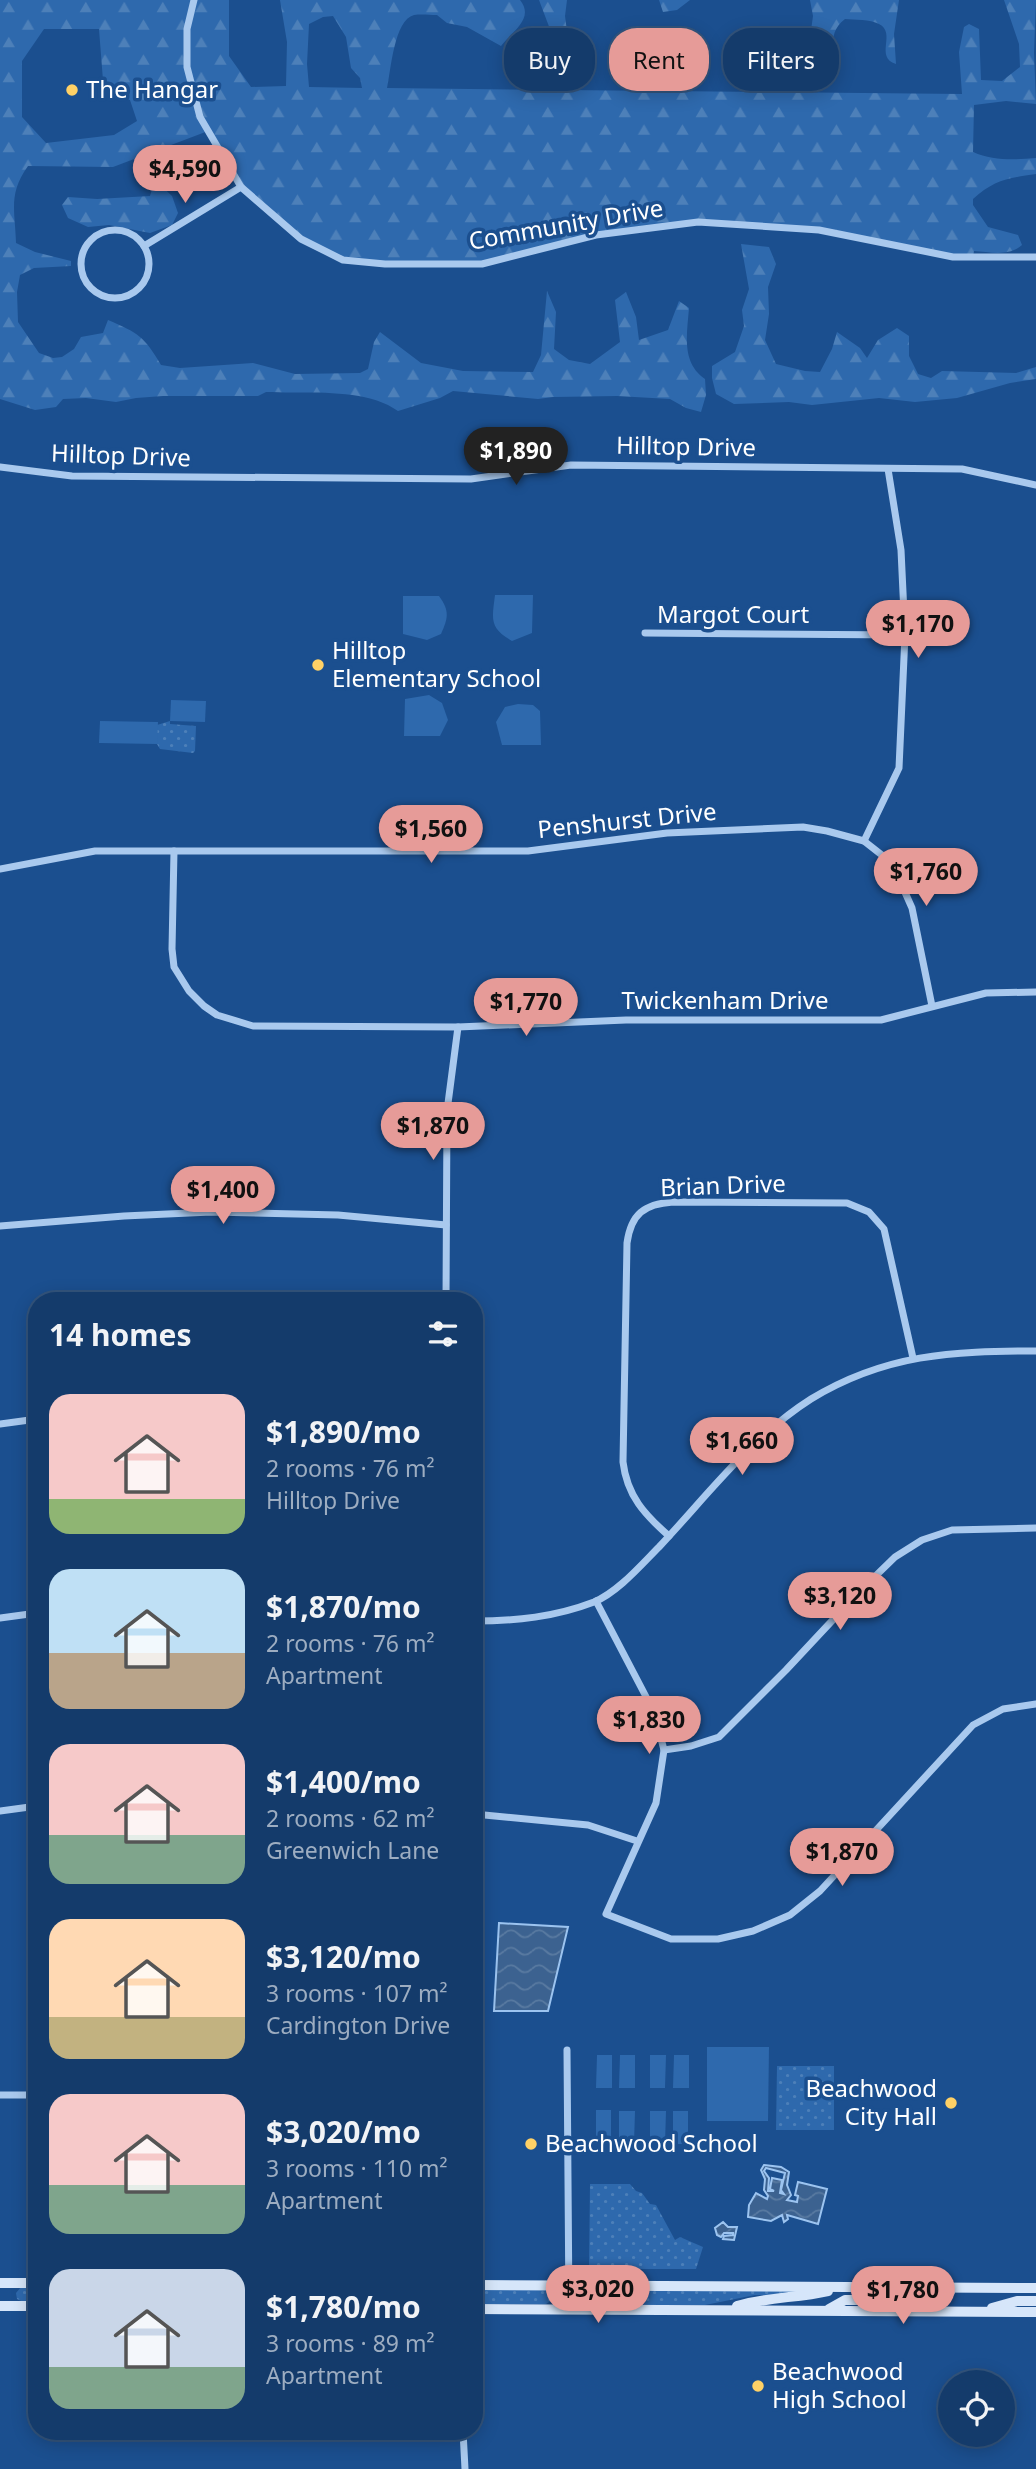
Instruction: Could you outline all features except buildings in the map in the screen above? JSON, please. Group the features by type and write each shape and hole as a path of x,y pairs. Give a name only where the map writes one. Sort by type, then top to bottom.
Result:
{"main road":[{"path":"0,2283 28,2283"},
{"path":"483,2285 1036,2288"},
{"path":"721,2310 761,2299 803,2297 844,2287"},
{"path":"827,2310 845,2300 917,2300 970,2288"},
{"path":"979,2311 1017,2301 1036,2301"},
{"path":"0,2306 28,2306"},
{"path":"483,2308 1036,2312"}],"street":[{"name":"Community Drive","path":"194,0 187,29 187,67 200,117 241,187 301,239 343,260 385,264 482,264 596,235 698,222 819,230 953,257 1036,257"},
{"path":"144,246 241,187"},
{"path":"115,230 126,232 136,237 144,246 149,261 147,276 134,293 123,298 109,298 93,292 84,281 80,263 82,253 95,236 115,230"},
{"name":"Hilltop Drive","path":"0,467 72,476 444,479 471,479 571,465 962,469 1036,485"},
{"path":"864,841 899,768 905,635 901,550 888,469"},
{"name":"Margot Court","path":"645,633 905,635"},
{"name":"Penshurst Drive","path":"0,869 94,851 528,851 667,834 803,827 864,841 892,863 912,908 932,1006"},
{"name":"Twickenham Drive","path":"174,851 174,967 189,991 204,1006 217,1015 253,1026 458,1027 625,1020 881,1020 986,993 1036,992"},
{"path":"446,1292 447,1111 458,1027"},
{"name":"Brian Drive","path":"669,1536 635,1502 623,1462 627,1243 629,1229 641,1212 660,1203 673,1202 847,1203 870,1212 884,1229 913,1358"},
{"path":"0,1226 211,1212 338,1215 446,1225"},
{"path":"483,1621 539,1618 596,1601 633,1574 744,1453 789,1415 834,1386 913,1358 958,1352 1036,1351"},
{"path":"0,1424 28,1420"},
{"path":"664,1749 691,1746 719,1737 858,1592 895,1557 922,1540 952,1530 1036,1528"},
{"path":"596,1601 654,1712 664,1749 656,1803 606,1914 671,1939 718,1938 753,1931 790,1914 820,1891 973,1725 1003,1709 1036,1704"},
{"path":"0,1618 28,1615"},
{"path":"0,1811 28,1807"},
{"path":"483,1815 588,1825 637,1841"},
{"path":"567,2050 569,2310"},
{"path":"0,2095 28,2095"},
{"path":"463,2440 465,2469"}],"green space":[{"path":"0,0 229,0 229,56 251,87 286,86 287,42 280,0 520,0 525,13 523,19 517,28 504,28 504,43 501,46 467,27 447,23 437,15 414,15 407,19 398,36 387,88 962,94 959,52 964,27 969,24 979,29 981,80 1002,81 1020,67 1019,44 1004,0 1036,0 1036,104 1006,101 974,105 973,152 996,158 1036,158 1036,174 1002,181 973,199 973,205 988,227 1018,235 1022,245 1011,251 974,251 973,257 953,257 819,230 698,222 596,235 482,264 343,260 301,239 241,187 208,131 113,167 28,166 15,194 16,243 35,252 71,261 71,266 34,268 20,275 17,292 18,322 39,353 53,358 62,357 74,349 81,337 103,333 108,320 127,328 139,337 161,365 180,368 253,363 295,374 360,373 368,369 374,342 380,332 421,363 463,371 533,372 541,355 547,291 556,312 554,349 569,360 590,364 620,342 615,300 626,292 636,317 639,340 668,330 679,301 689,308 689,356 692,365 705,379 706,395 701,412 686,408 670,399 617,396 538,399 453,391 440,398 398,411 384,403 352,395 266,392 258,396 163,396 116,402 86,398 63,399 56,407 35,410 0,399","holes":["333,16 346,37 351,68 360,78 362,88 309,87 309,24 323,17","44,29 99,29 104,93 130,100 137,121 114,135 46,143 22,117 22,61"]},
{"path":"539,0 567,0 567,28 550,28"},
{"path":"659,0 690,0 677,10 663,12"},
{"path":"810,0 899,0 894,34 896,64 887,56 886,33 879,24 845,19 837,28 811,28 813,16"},
{"path":"155,180 172,196 178,213 172,225 150,233 109,225 88,227 68,218 62,205 68,197 97,199 150,196"},
{"path":"741,244 769,247 776,264 768,287 769,314 765,340 776,364 820,372 837,332 860,348 867,358 878,340 897,328 909,336 909,356 918,374 931,378 942,371 1016,373 1036,367 1036,379 1010,383 957,398 915,402 879,398 812,405 789,402 734,404 716,394 712,366 735,352 744,326 742,310 749,289"},
{"path":"495,595 533,595 532,633 512,641 499,632 493,617"},
{"path":"403,596 439,596 447,615 441,634 427,640 403,634"},
{"path":"429,695 442,703 448,720 440,736 404,736 405,699"},
{"path":"171,700 206,701 205,722 170,721"},
{"path":"533,705 540,711 541,745 502,745 496,722 505,707"},
{"path":"100,721 158,722 157,744 99,743"},
{"path":"170,721 170,724 196,726 193,753 160,749 157,744 157,725"},
{"path":"707,2047 769,2047 768,2121 707,2121"},
{"path":"597,2055 612,2055 612,2088 596,2088"},
{"path":"620,2055 635,2055 635,2088 619,2088"},
{"path":"650,2055 666,2055 665,2088 650,2088"},
{"path":"674,2055 689,2055 689,2088 673,2088"},
{"path":"777,2066 834,2066 834,2130 776,2130"},
{"path":"596,2110 611,2110 611,2144 596,2144"},
{"path":"619,2111 635,2111 634,2144 619,2144"},
{"path":"650,2111 666,2111 665,2144 650,2144"},
{"path":"673,2111 688,2111 688,2144 673,2144"},
{"path":"590,2184 630,2184 642,2193 650,2204 656,2205 675,2240 680,2237 703,2247 696,2269 589,2269"},
{"path":"21,2287 28,2287 28,2301 17,2299 16,2293"},
{"path":"483,2289 551,2291 554,2299 546,2304 483,2304"},
{"path":"591,2290 609,2290 608,2305 588,2303 586,2297"},
{"path":"612,2290 800,2291 799,2295 755,2295 705,2305 611,2305"}],"water":[{"path":"499,1923 568,1927 548,2011 494,2011"},
{"path":"764,2165 781,2167 789,2172 787,2185 791,2195 787,2200 797,2202 798,2196 795,2195 798,2182 827,2189 818,2224 787,2215 788,2219 784,2222 782,2215 771,2221 748,2217 749,2205 756,2193 767,2199 768,2196 764,2190 765,2179 761,2170","holes":["766,2168 785,2173 781,2190 784,2194 780,2193 782,2180 772,2178 770,2189 774,2191 768,2191 769,2178 764,2171"]},
{"path":"723,2222 728,2227 737,2227 734,2240 723,2239 733,2233 724,2233 721,2237 717,2235 715,2228"}],"place":[{"name":"The Hangar","path":"72,90"},
{"name":"Hilltop Elementary School","path":"318,665"},
{"name":"Beachwood City Hall","path":"951,2103"},
{"name":"Beachwood School","path":"531,2144"},
{"name":"Beachwood High School","path":"758,2386"}]}
